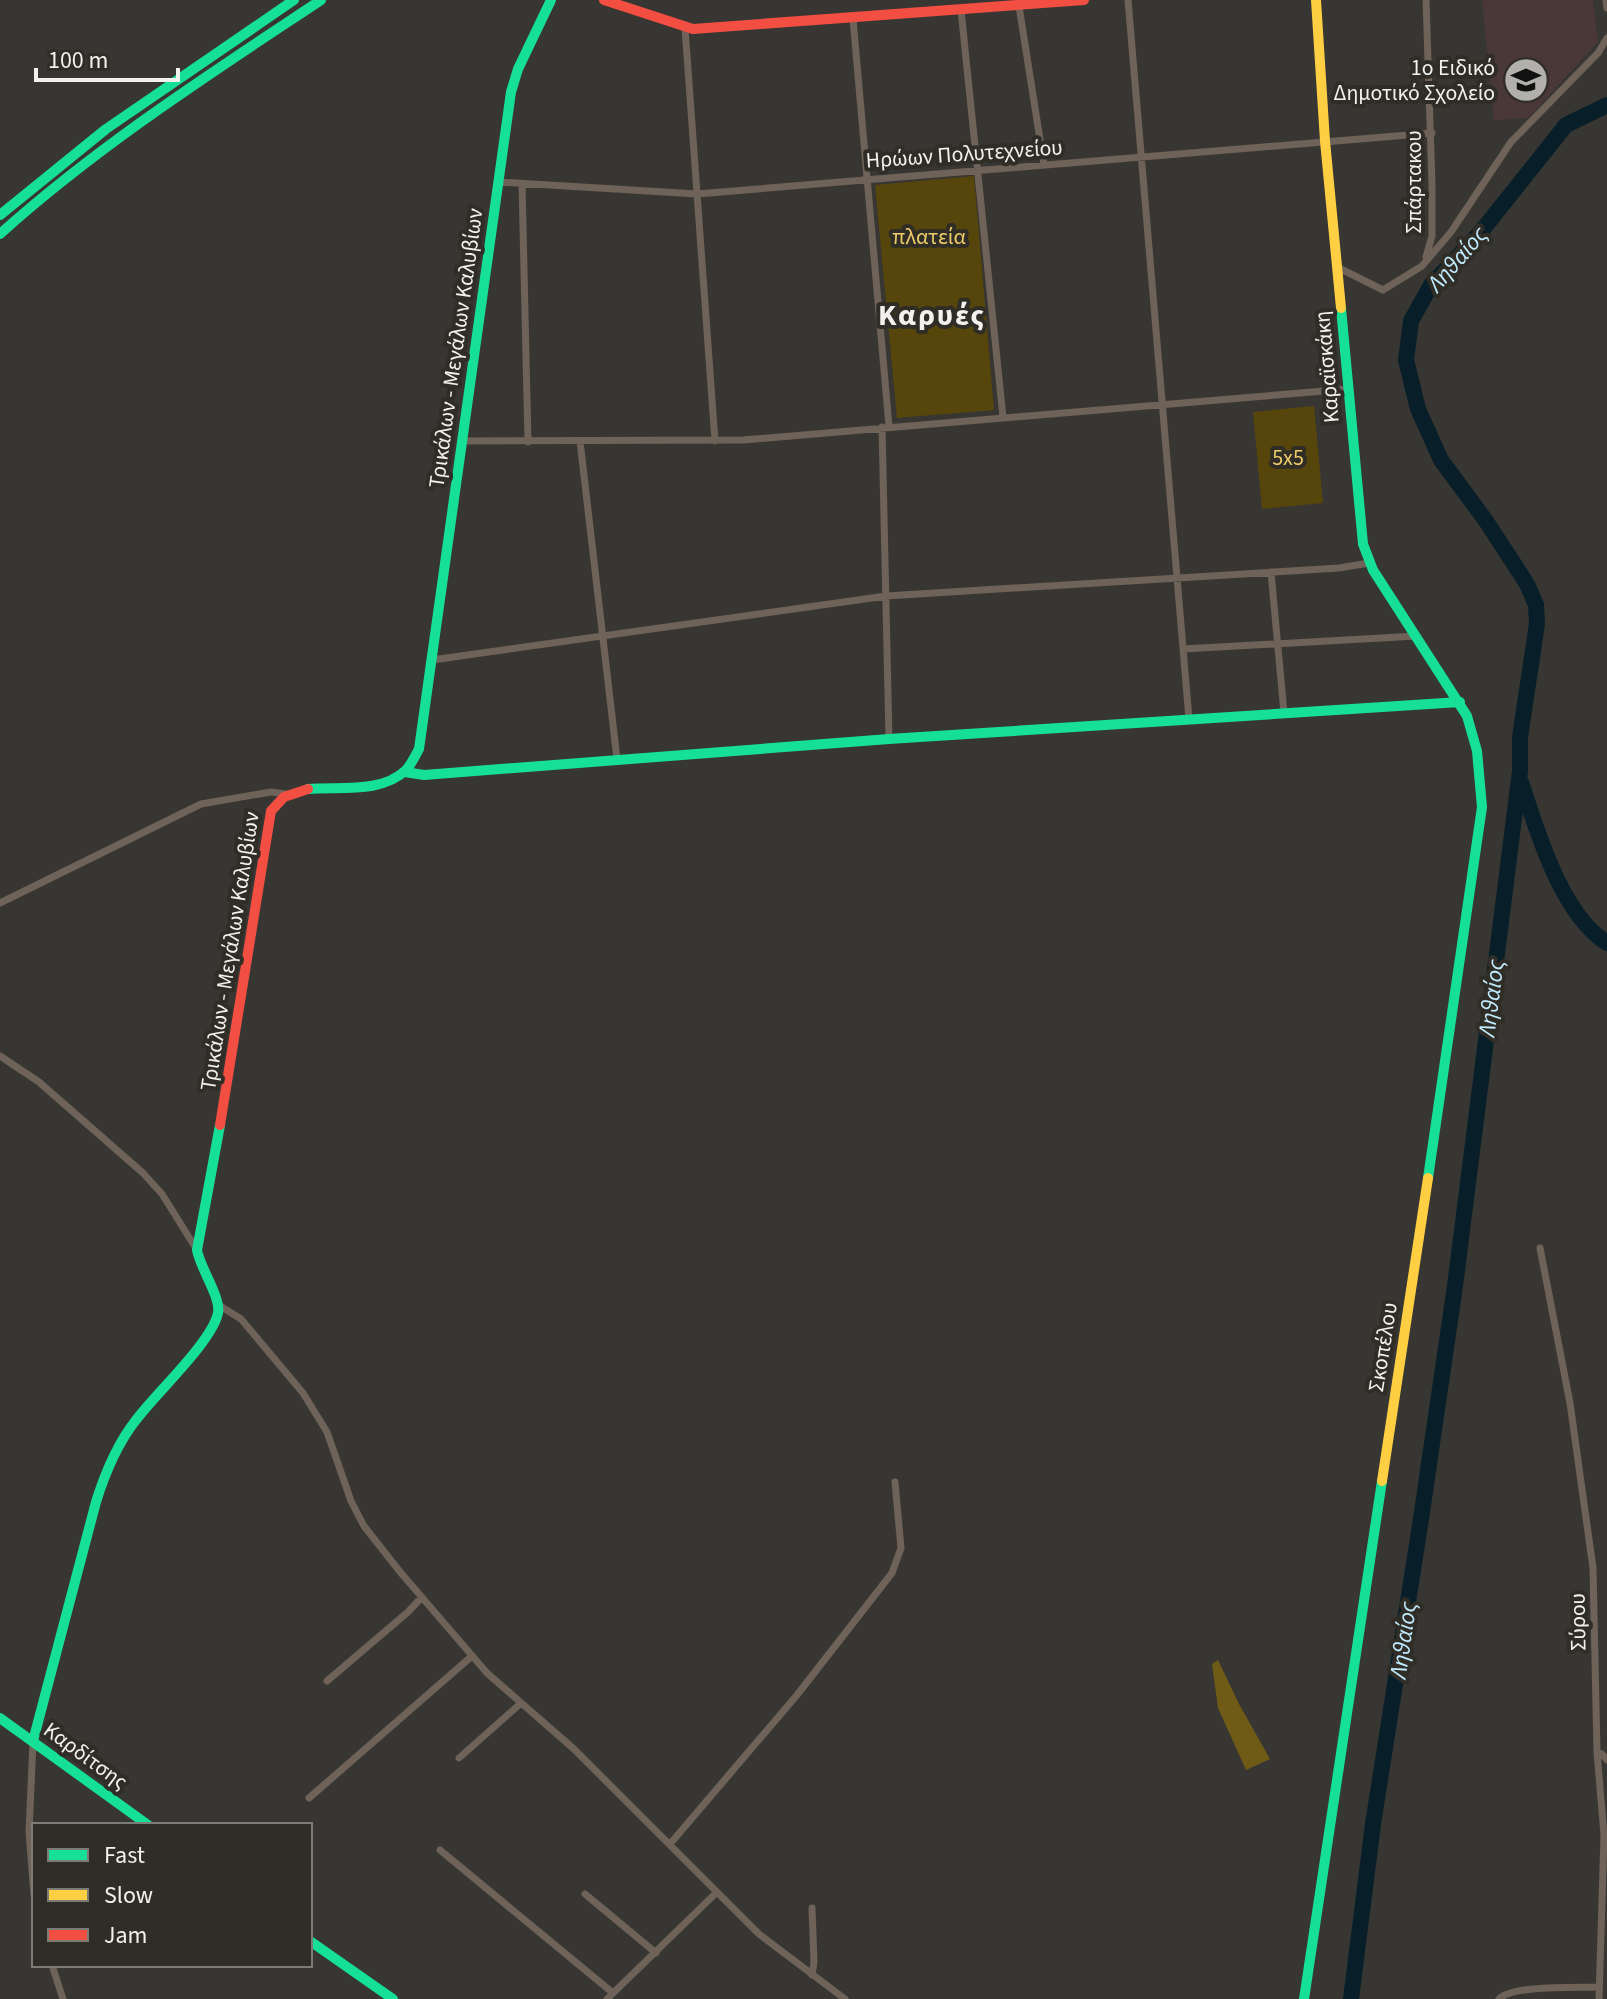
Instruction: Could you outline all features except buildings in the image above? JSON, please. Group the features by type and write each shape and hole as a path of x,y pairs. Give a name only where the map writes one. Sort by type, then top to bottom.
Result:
{"street":[{"path":"0,215 112,122 294,0"},
{"path":"0,234 59,182 121,134 321,0"},
{"name":"Τρικάλων - Μεγάλων Καλυβίων","path":"217,1304 201,1270 197,1250 230,1072 268,823 274,804 286,794 381,783 405,772 419,749 513,84 551,0"},
{"path":"604,0 685,28 707,29 1084,0"},
{"path":"1128,0 1189,719"},
{"name":"Καραϊσκάκη","path":"1316,0 1325,141 1361,533 1369,563 1460,702"},
{"name":"Σπάρτακου","path":"1422,266 1432,236 1432,133 1426,0"},
{"path":"1606,0 1607,8"},
{"path":"1019,6 1044,165"},
{"path":"961,10 1003,417"},
{"path":"853,19 886,427 889,739"},
{"path":"685,28 715,441"},
{"path":"1337,267 1383,290 1422,266 1451,232 1511,142 1598,53 1607,38"},
{"name":"Ηρώων Πολυτεχνείου","path":"498,182 697,194 1432,133"},
{"path":"522,184 528,442"},
{"path":"463,441 715,441 1348,389"},
{"path":"580,441 617,759"},
{"path":"432,660 886,596 1339,568 1369,563"},
{"path":"1271,572 1284,713"},
{"path":"1183,649 1417,636"},
{"path":"405,772 424,775 889,739 1460,702"},
{"name":"Σκοπέλου","path":"1304,1999 1481,821 1477,751 1460,702"},
{"path":"0,903 201,804 271,792 286,794"},
{"path":"0,1056 39,1082 143,1173 169,1205 197,1250"},
{"name":"Σύρου","path":"1540,1248 1570,1403 1590,1539 1597,1752 1604,1835 1599,1999"},
{"path":"217,1304 241,1319 303,1393 327,1432 351,1501 364,1526 472,1656 520,1704 574,1749 759,1934 845,1999"},
{"path":"32,1865 29,1821 33,1741 96,1502 109,1466 137,1418 214,1323 217,1304"},
{"path":"670,1844 797,1695 892,1573 901,1548 895,1482"},
{"path":"327,1681 422,1597"},
{"path":"309,1798 472,1656"},
{"path":"459,1758 520,1704"},
{"name":"Καρδίτσης","path":"0,1718 145,1823"},
{"path":"1597,1752 1607,1760"},
{"path":"440,1850 610,1996 717,1892"},
{"path":"585,1894 656,1953"},
{"path":"812,1908 812,1975"},
{"path":"312,1942 393,1999"},
{"path":"53,1967 63,1999"},
{"path":"1499,1999 1503,1994 1517,1992 1599,1987"}],"shaded area":[{"name":"1ο Ειδικό Δημοτικό Σχολείο","path":"1482,0 1593,0 1598,42 1528,118 1494,120"},
{"path":"1218,1660 1270,1759 1246,1770 1218,1708 1212,1664"}],"green space":[{"name":"πλατεία","path":"974,176 994,410 897,418 875,185"},
{"name":"5x5","path":"1314,406 1323,503 1262,509 1253,412"}],"waterway":[{"name":"Ληθαίος","path":"1351,1999 1373,1824 1455,1286 1520,771 1520,737 1537,624 1536,605 1527,584 1441,460 1418,409 1406,360 1411,321 1431,285 1480,233 1566,125 1607,105"},
{"path":"1521,782 1543,847 1564,892 1591,930 1607,943"}],"traffic: fast":[{"path":"0,215 106,129 294,0"},
{"path":"0,234 116,140 321,0"},
{"path":"308,789 384,783 406,770 419,749 511,92 518,69 551,0"},
{"path":"1341,308 1363,544 1373,570 1467,716 1477,751 1482,807 1428,1178"},
{"path":"405,772 424,775 889,739 1460,702"},
{"path":"33,1741 96,1502 117,1449 145,1409 194,1353 214,1325 218,1313 216,1299 197,1250 220,1125"},
{"path":"1304,1999 1382,1481"},
{"path":"0,1718 145,1823"},
{"path":"312,1942 393,1999"}],"traffic: slow":[{"path":"1316,0 1325,141 1341,308"},
{"path":"1382,1481 1428,1178"}],"traffic: jam":[{"path":"604,0 693,29 1084,0"},
{"path":"220,1125 271,811 284,797 308,789"}],"place":[{"name":"1ο Ειδικό Δημοτικό Σχολείο","path":"1526,80"}],"district":[{"name":"Καρυές","path":"932,315"}]}
